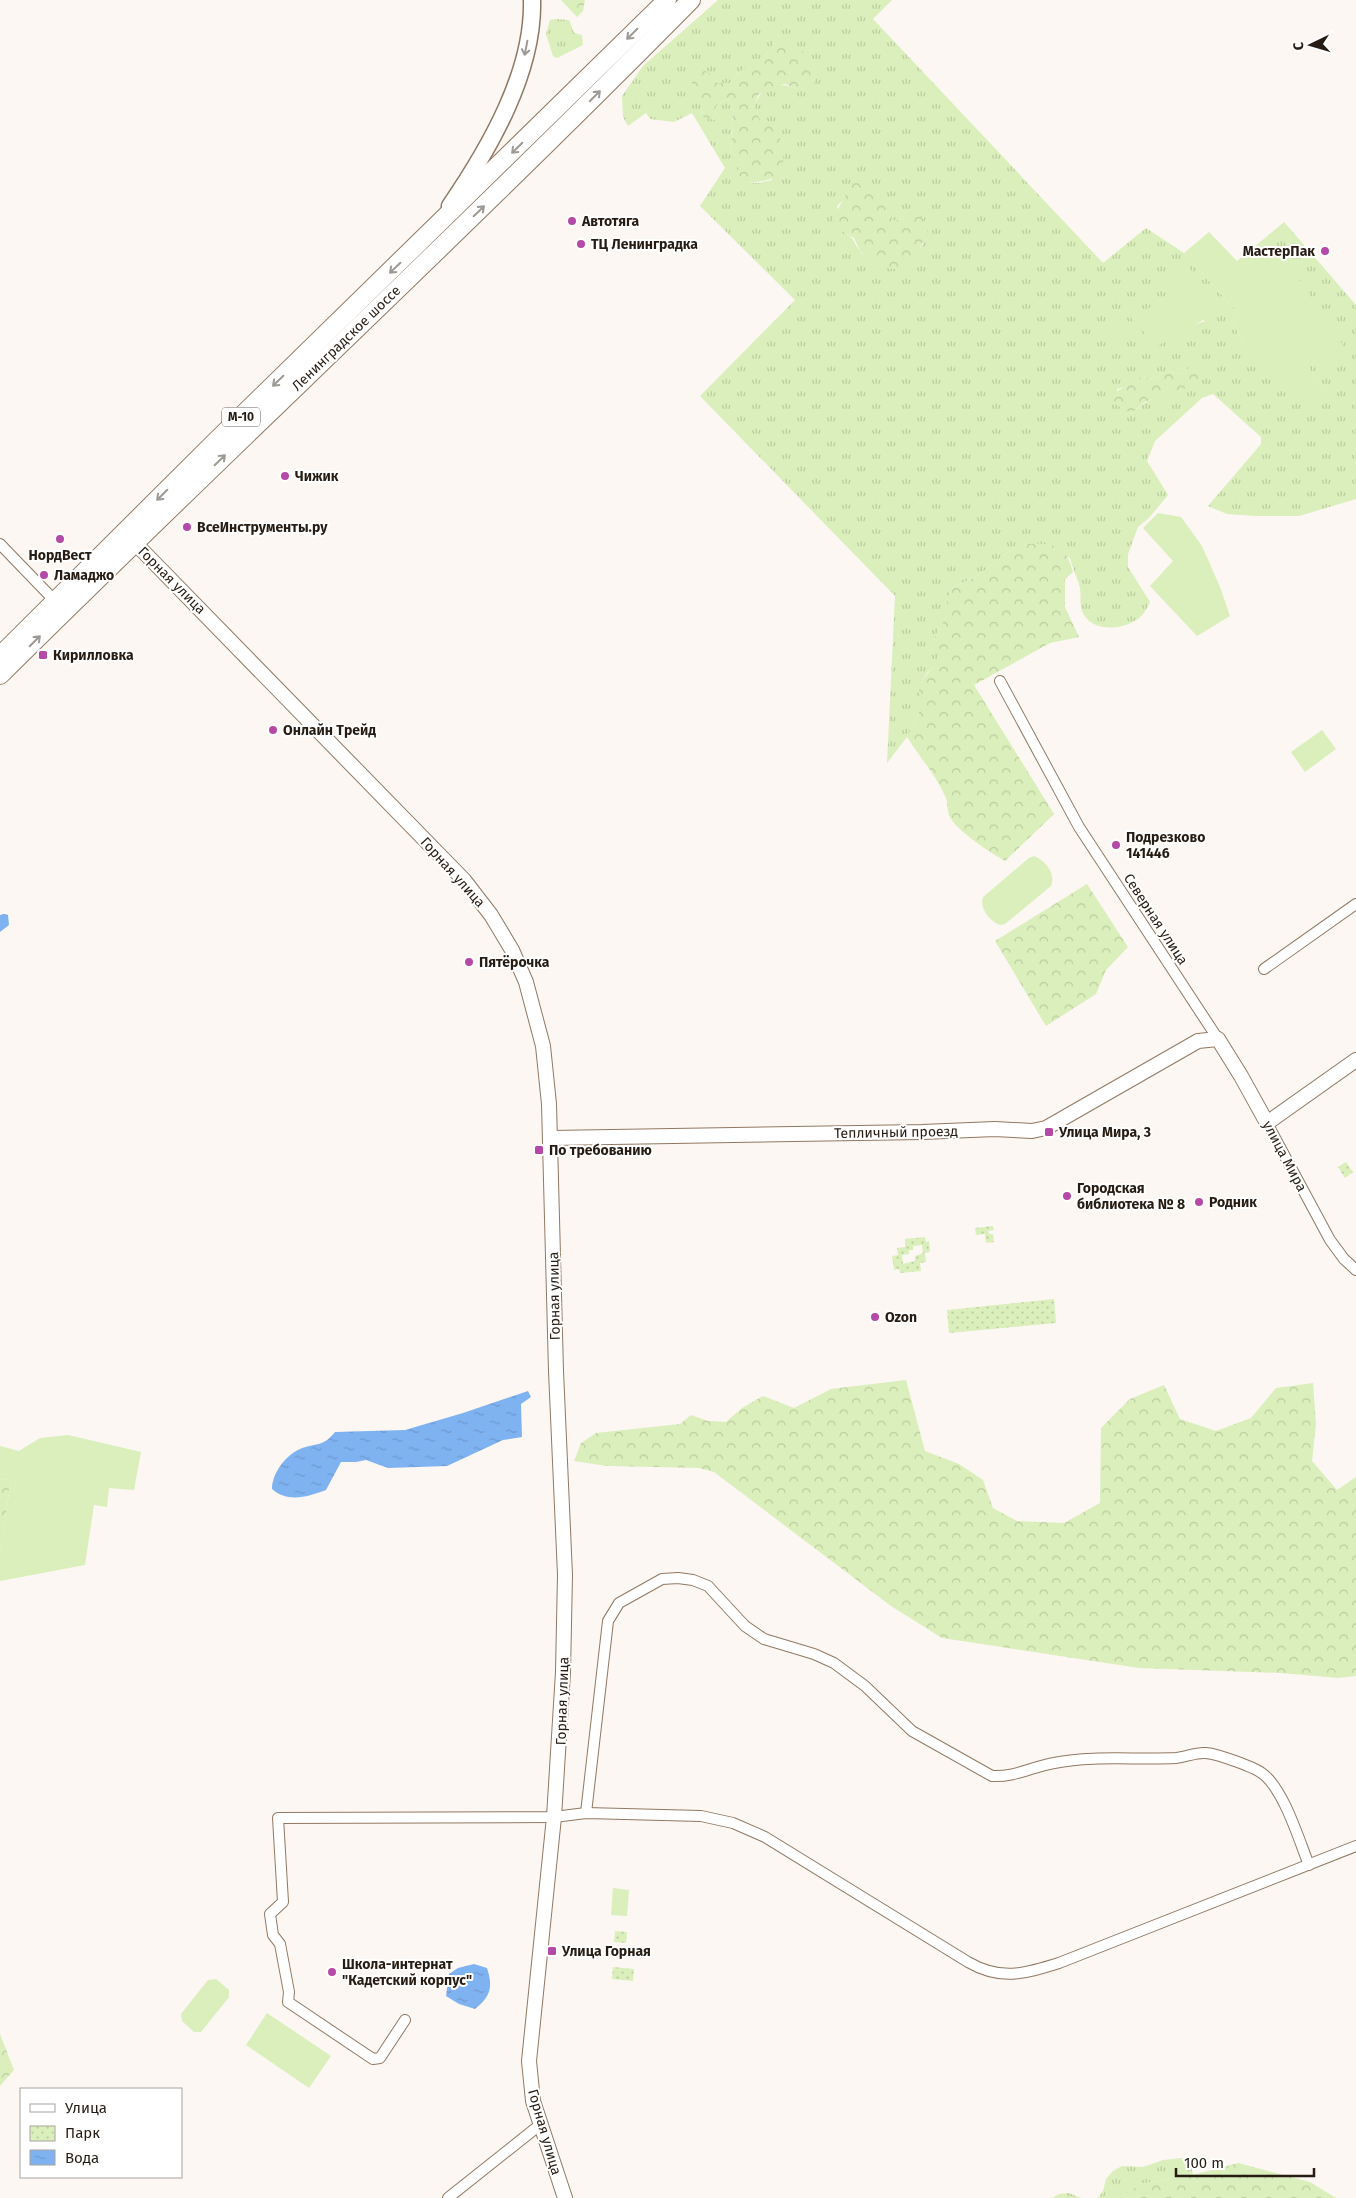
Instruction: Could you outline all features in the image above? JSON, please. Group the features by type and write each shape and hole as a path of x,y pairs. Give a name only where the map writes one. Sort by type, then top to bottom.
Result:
{"highway":[{"name":"Ленинградское шоссе","path":"0,656 667,0"},
{"name":"Ленинградское шоссе","path":"0,675 134,542 444,244 692,0"}],"main road":[{"path":"432,231 477,166 496,133 524,60 532,0"}],"street":[{"path":"658,34 698,0"},
{"name":"Горная улица","path":"134,542 464,880 491,915 512,950 526,982 534,1010 543,1046 551,1138 556,1371 565,1575 561,1735 529,2061 533,2101 565,2198"},
{"path":"0,544 55,601"},
{"name":"Северная улица","path":"1000,682 1079,827 1218,1039"},
{"path":"1264,970 1356,904"},
{"name":"Тепличный проезд","path":"551,1138 922,1132 995,1128 1032,1131 1046,1128 1198,1041 1218,1039"},
{"name":"улица Мира","path":"1218,1039 1241,1076 1330,1240 1344,1259 1356,1270"},
{"path":"1266,1123 1356,1060"},
{"path":"586,1813 608,1621 619,1604 631,1596 662,1580 678,1578 693,1580 708,1586 745,1626 764,1639 814,1654 834,1663 865,1686 912,1731 992,1776 1007,1777 1053,1763 1090,1758 1178,1758 1206,1753 1250,1767 1264,1774 1278,1793 1289,1813 1309,1865"},
{"path":"405,2020 380,2058 373,2059 288,2002 280,1944 273,1935 270,1914 283,1902 278,1818 554,1817 586,1813 694,1816 733,1823 765,1837 968,1962 996,1974 1023,1974 1059,1963 1356,1846"},
{"path":"448,2198 541,2124"}],"green space":[{"path":"561,0 585,0 583,11 577,17"},
{"path":"718,0 892,0 873,19 1103,263 1146,228 1184,253 1239,314 1233,323 1243,343 1257,354 1329,392 1305,364 1316,352 1303,285 1265,238 1284,222 1356,305 1356,499 1299,516 1227,514 1208,506 1261,444 1261,437 1213,394 1202,398 1155,441 1147,461 1168,495 1149,518 1138,527 1128,554 1128,567 1150,602 1142,615 1132,623 1117,627 1111,628 1094,624 1089,621 1082,611 1080,587 1070,558 1018,544 976,577 951,588 947,601 947,615 934,638 938,651 937,664 927,673 919,685 919,713 907,737 887,763 895,596 700,396 795,300 700,206 725,168 692,113 674,122 650,119 646,113 628,126 623,117 622,96 643,66","holes":["768,51 798,89 783,85 770,86 765,89 757,100 754,108 762,123 772,180 759,183 745,182 741,160 730,151 733,125 729,98 716,106 715,120 702,117 701,103 709,73 718,83 731,83 739,72 763,64","847,196 886,210 894,221 908,217 924,243 916,253 911,265 876,262 864,256 851,238 842,231 837,206","1169,294 1205,321 1194,325 1169,342 1132,303 1143,313","1192,366 1180,391 1149,401 1132,414 1120,406 1117,389 1130,386 1141,377 1154,379 1167,371 1181,374"]},
{"path":"550,20 569,20 574,33 582,35 583,45 557,58 553,56 546,34"},
{"path":"776,40 793,43 813,61 819,74 812,86 798,89 785,84 770,87 758,95 754,108 762,123 775,127 783,150 783,159 777,174 769,179 759,182 745,182 737,173 741,160 730,151 733,125 729,98 716,106 715,120 702,117 701,103 690,78 696,66 709,73 718,83 731,83 744,68 763,64 768,51"},
{"path":"851,182 865,184 874,194 888,197 886,210 894,221 908,217 922,217 928,230 911,266 897,269 883,268 870,261 860,251 854,238 842,231 833,220"},
{"path":"1209,232 1237,261 1265,238 1303,285 1348,353 1328,367 1316,352 1305,364 1329,392 1320,404 1300,394 1243,343 1233,323 1239,314 1184,253"},
{"path":"1183,261 1225,308 1194,325 1168,343 1166,340 1157,347 1124,310 1132,303 1143,312 1169,294 1158,281"},
{"path":"1121,317 1135,332 1118,344 1109,335 1110,327"},
{"path":"1192,366 1203,371 1199,380 1175,393 1148,401 1132,414 1108,400 1116,392 1141,377 1154,379 1167,371 1181,374"},
{"path":"1158,513 1181,517 1202,546 1230,616 1197,636 1150,586 1173,561 1143,528"},
{"path":"1018,544 1046,544 1059,549 1065,554 1073,572 1065,579 1065,607 1079,637 1050,643 974,685 1054,814 1005,861 974,841 953,821 949,815 947,800 941,788 907,737 919,713 919,685 937,660 937,647 934,638 947,615 947,601 951,588 976,577"},
{"path":"1322,730 1336,749 1305,772 1291,752"},
{"path":"1034,856 1049,868 1052,877 1051,886 1005,924 1000,925 996,923 989,918 984,910 983,897 1029,858"},
{"path":"1087,884 1128,947 1106,970 1096,994 1046,1026 995,941"},
{"path":"1346,1162 1353,1172 1345,1178 1338,1167"},
{"path":"993,1226 994,1230 988,1231 989,1234 993,1234 994,1242 986,1243 985,1234 976,1235 975,1228"},
{"path":"925,1237 926,1242 929,1241 930,1252 925,1253 926,1262 920,1263 921,1271 900,1273 899,1269 894,1270 892,1256 898,1255 897,1248 905,1247 905,1239","holes":["922,1245 923,1253 915,1256 915,1261 903,1264 902,1255 909,1254 909,1250 913,1250 913,1246"]},
{"path":"1054,1299 1056,1323 949,1333 947,1310"},
{"path":"906,1380 925,1451 959,1464 983,1480 993,1508 1017,1521 1064,1523 1100,1503 1101,1428 1130,1399 1164,1385 1180,1419 1216,1431 1251,1418 1276,1388 1313,1383 1316,1424 1312,1461 1337,1490 1356,1477 1356,1676 1338,1678 1281,1673 1139,1668 942,1638 891,1606 714,1472 699,1468 607,1466 574,1461 581,1443 596,1433 680,1424 691,1415 708,1421 726,1422 742,1408 763,1396 794,1408 831,1389"},
{"path":"68,1435 141,1452 134,1490 109,1488 107,1507 94,1505 85,1565 0,1581 0,1553 11,1480 0,1479 0,1446 19,1451 40,1438"},
{"path":"0,1479 11,1480 0,1553"},
{"path":"613,1888 629,1890 627,1916 611,1915"},
{"path":"615,1931 627,1932 626,1943 614,1942"},
{"path":"613,1967 634,1969 633,1981 612,1979"},
{"path":"216,1979 229,1990 229,1997 201,2032 194,2032 182,2021 181,2014 208,1980"},
{"path":"267,2013 331,2056 309,2088 246,2045"},
{"path":"0,2034 14,2070 0,2086"},
{"path":"1183,2158 1191,2165 1193,2175 1140,2184 1120,2198 1098,2198 1103,2191 1106,2179 1113,2171 1122,2166 1143,2167 1163,2160"},
{"path":"1238,2163 1310,2182 1336,2198 1120,2198 1140,2184 1193,2175"},
{"path":"1069,2193 1081,2198 1052,2198 1059,2194"}],"water":[{"path":"0,915 8,915 9,925 0,932"},
{"path":"528,1391 531,1397 521,1404 522,1437 503,1440 447,1466 388,1468 366,1460 341,1462 326,1490 312,1495 291,1497 272,1489 274,1477 285,1460 300,1449 323,1443 335,1432 405,1430"},
{"path":"474,1964 487,1968 490,1981 487,1995 475,2009 459,2004 446,1996 449,1974 458,1968"}],"place":[{"name":"Автотяга","path":"572,221"},
{"name":"ТЦ Ленинградка","path":"581,244"},
{"name":"МастерПак","path":"1325,251"},
{"name":"Чижик","path":"285,476"},
{"name":"ВсеИнструменты.ру","path":"187,527"},
{"name":"НордВест","path":"60,539"},
{"name":"Ламаджо","path":"44,575"},
{"name":"Кирилловка","path":"43,655"},
{"name":"Онлайн Трейд","path":"273,730"},
{"name":"Подрезково 141446","path":"1116,845"},
{"name":"Пятёрочка","path":"469,962"},
{"name":"Улица Мира, 3","path":"1049,1132"},
{"name":"По требованию","path":"539,1150"},
{"name":"Городская библиотека № 8","path":"1067,1196"},
{"name":"Родник","path":"1199,1202"},
{"name":"Ozon","path":"875,1317"},
{"name":"Улица Горная","path":"552,1951"},
{"name":"Школа-интернат \"Кадетский корпус\"","path":"332,1972"}]}
